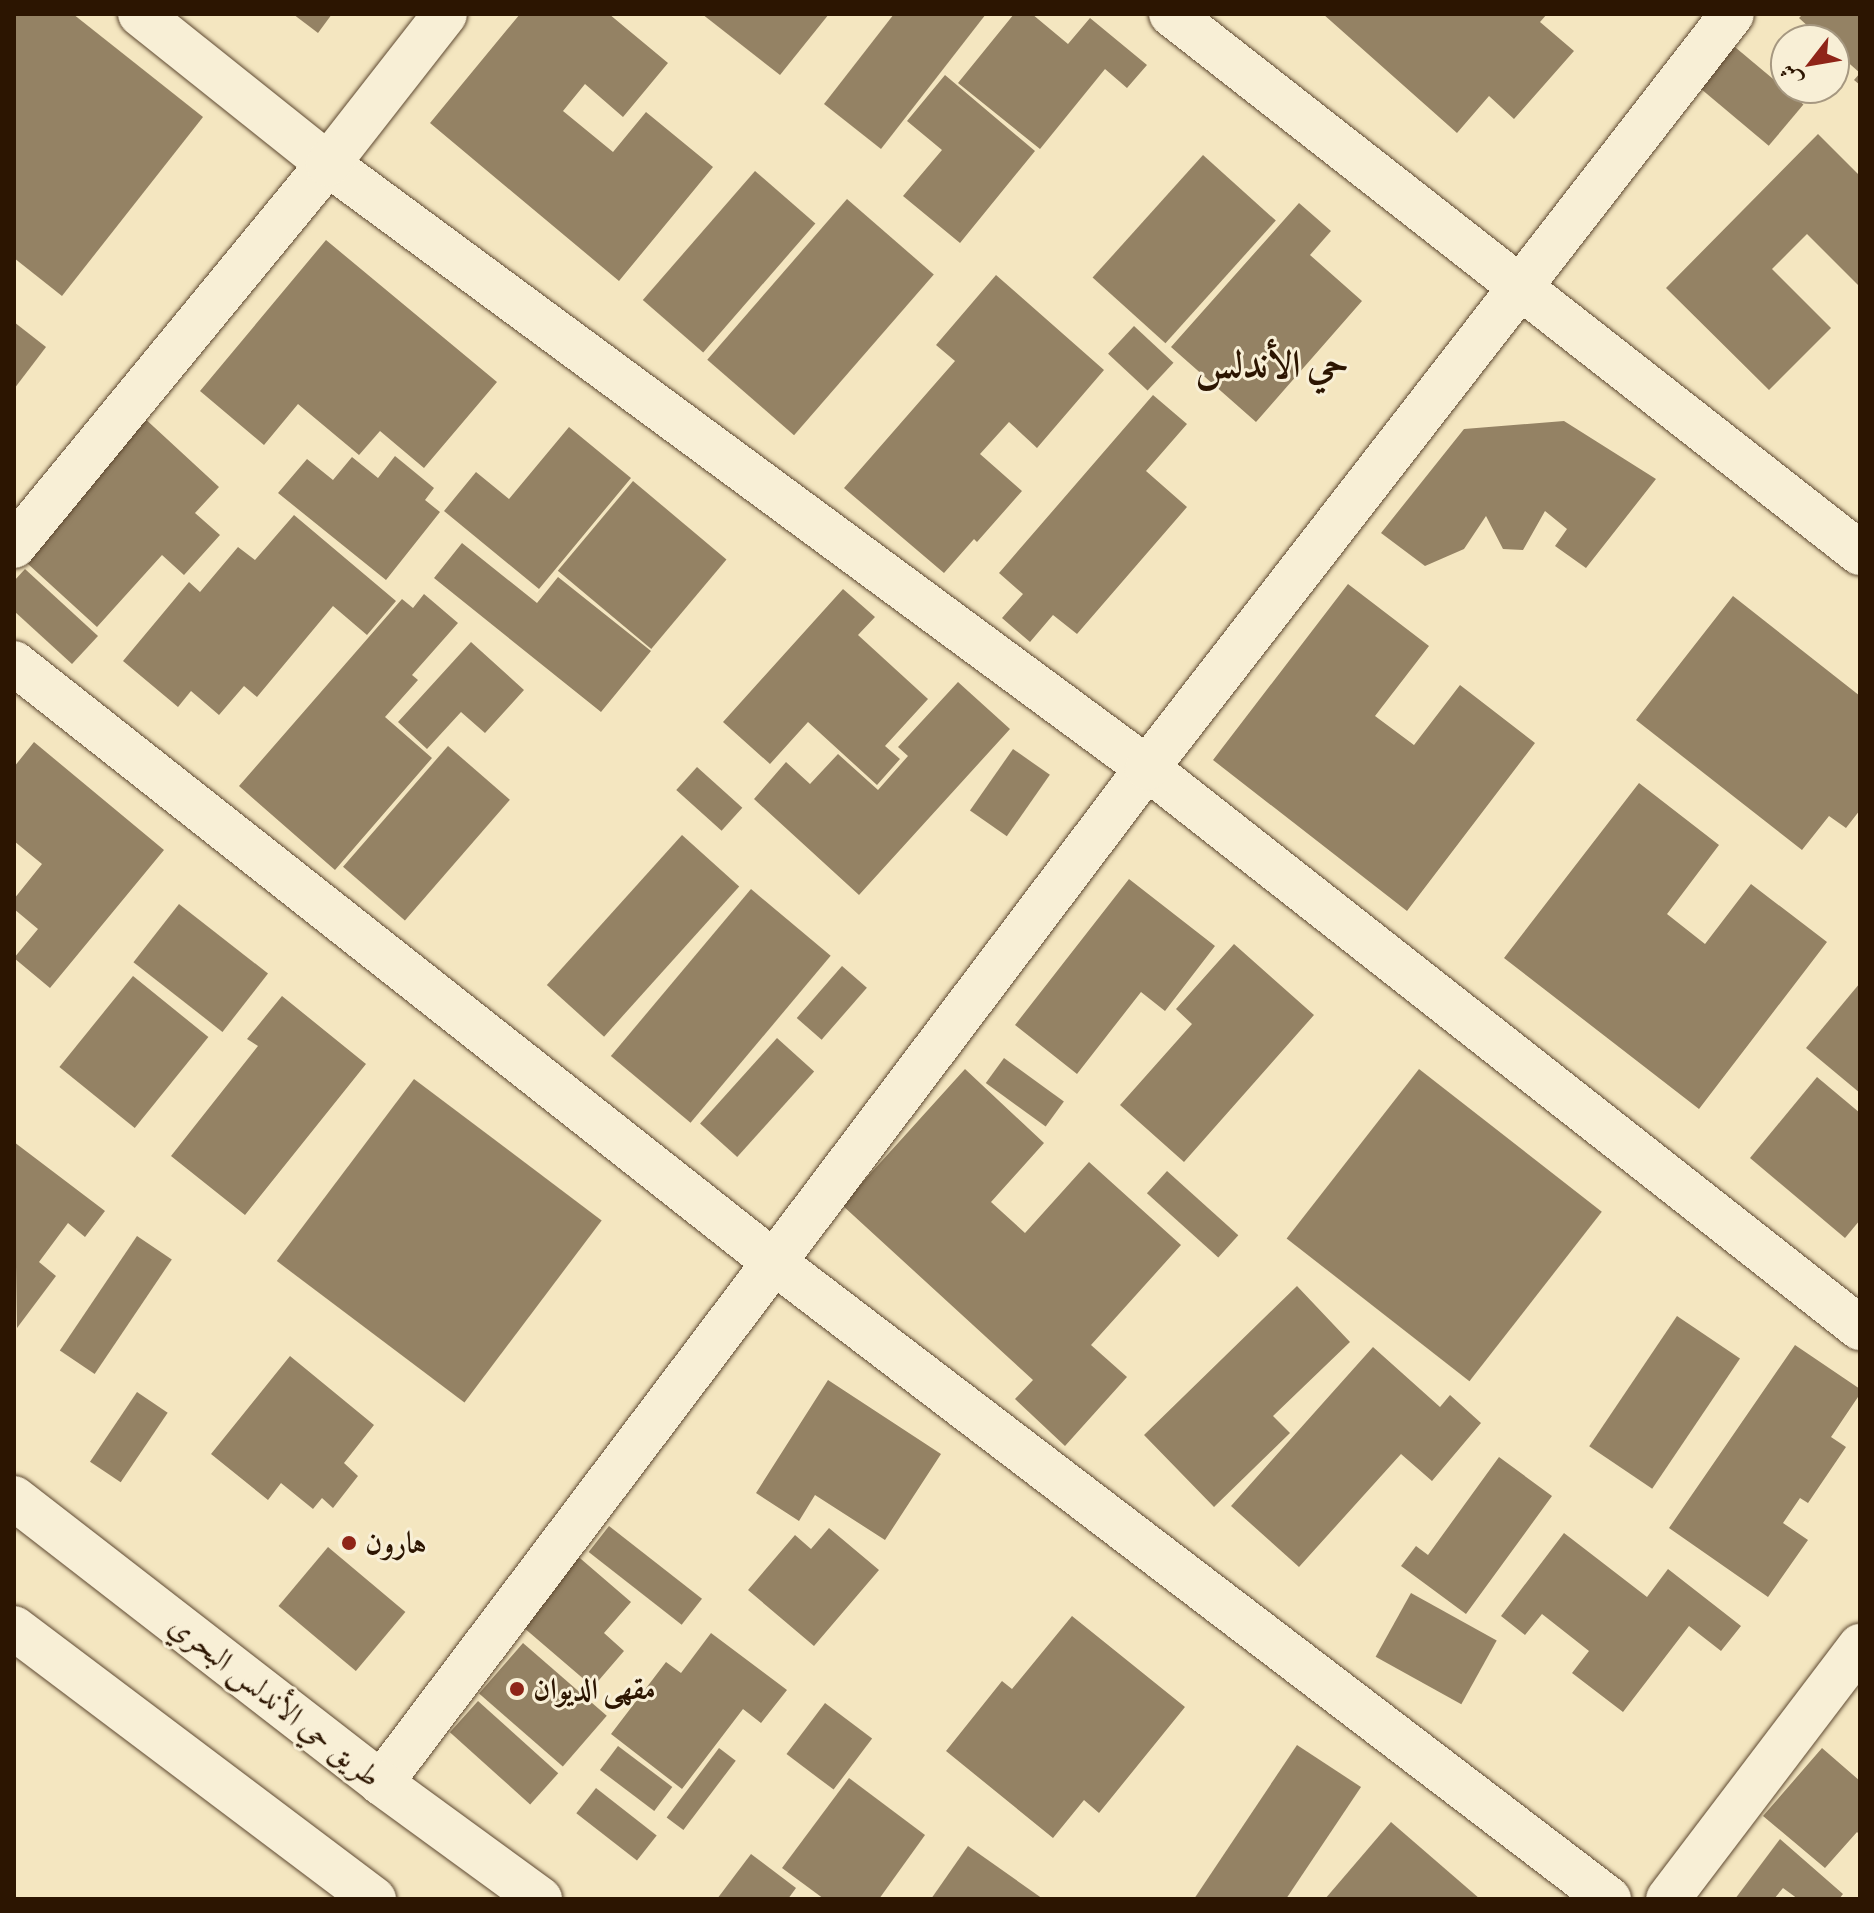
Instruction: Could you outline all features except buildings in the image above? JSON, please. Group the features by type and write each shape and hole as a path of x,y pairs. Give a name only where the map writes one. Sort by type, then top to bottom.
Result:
{"street":[{"path":"140,14 328,164 1147,768 1860,1328"},
{"path":"14,546 328,164 445,14"},
{"path":"1171,14 1860,553"},
{"path":"381,1783 1147,768 1732,14"},
{"path":"14,663 775,1263 1609,1899"},
{"name":"طريق حي الأندلس البحري","path":"14,1498 381,1783 540,1899"},
{"path":"14,1628 374,1899"},
{"path":"1668,1899 1860,1646"}],"place":[{"name":"هارون","path":"349,1543"},
{"name":"مقهى الديوان","path":"517,1689"}],"district":[{"name":"حي الأندلس","path":"1272,365"}]}
